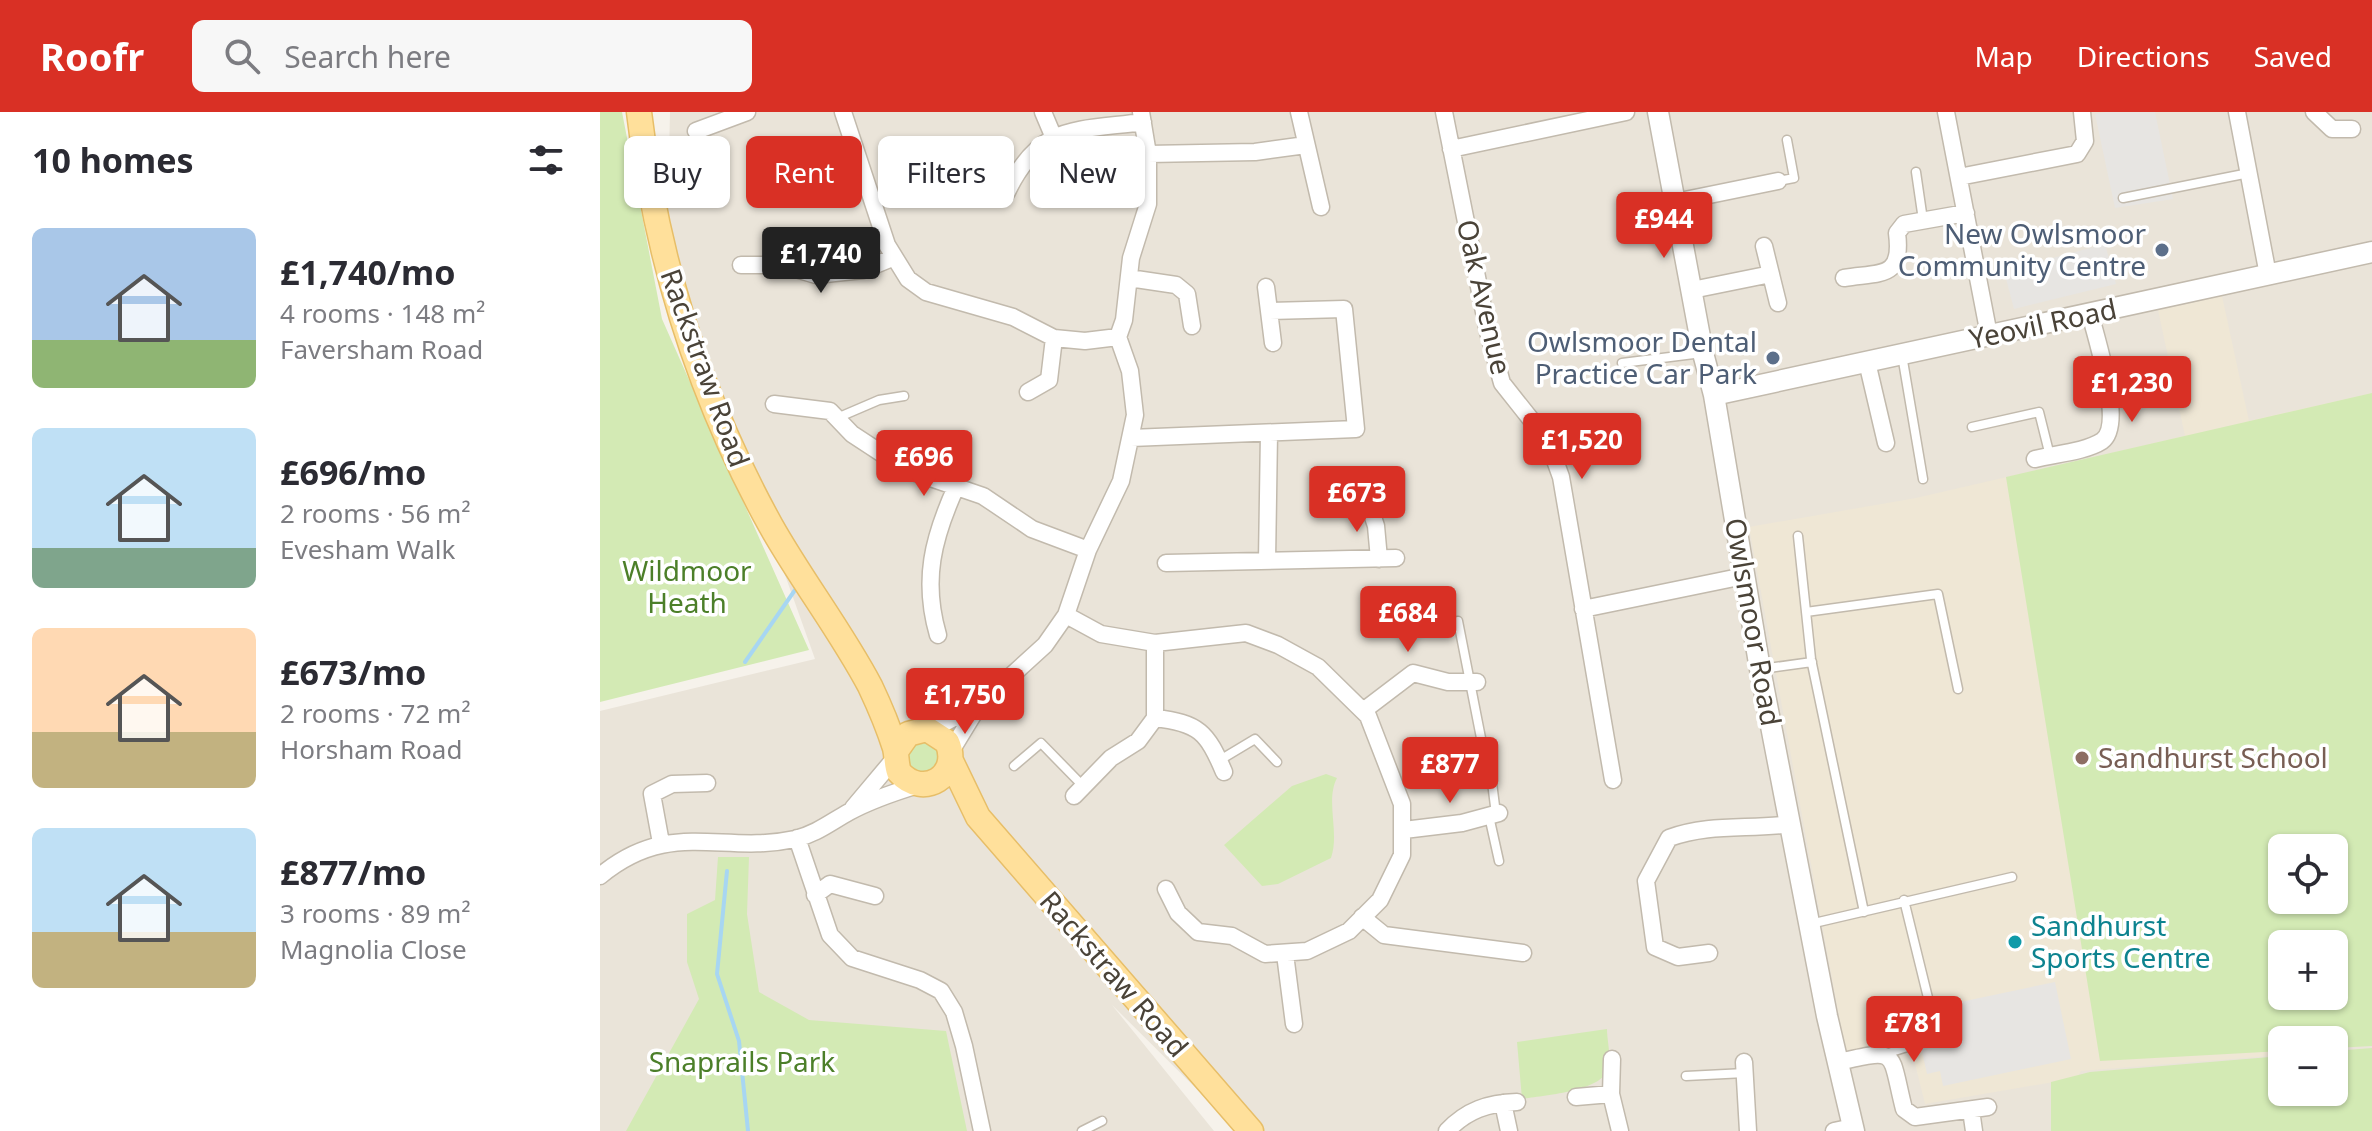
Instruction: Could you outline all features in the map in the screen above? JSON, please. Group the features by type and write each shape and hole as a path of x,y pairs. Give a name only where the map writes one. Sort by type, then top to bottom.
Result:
{"main road":[{"name":"Rackstraw Road","path":"639,112 658,231 684,324 713,408 771,526 870,687 896,754"},
{"name":"Rackstraw Road","path":"870,687 927,730"},
{"path":"927,730 944,738 951,756 945,775 922,785 902,775 896,754 904,737 927,730"},
{"name":"Rackstraw Road","path":"951,756 978,817 1251,1131"},
{"name":"Rackstraw Road","path":"922,785 978,817"}],"street":[{"path":"696,131 747,112"},
{"path":"843,112 892,258 908,279 926,292 1013,317 1054,338 1085,341 1118,337"},
{"path":"1043,112 1053,136"},
{"path":"1299,112 1321,207"},
{"name":"Oak Avenue","path":"1444,112 1502,383 1548,441 1561,477 1613,780"},
{"path":"1451,149 1626,112"},
{"name":"Owlsmoor Road","path":"1658,112 1703,353 1714,395 1760,669 1838,1062 1847,1130"},
{"path":"1946,112 1989,335"},
{"path":"1959,177 2077,154 2085,141 2082,112"},
{"path":"2237,112 2268,275"},
{"path":"2314,112 2332,129 2352,129"},
{"path":"927,730 979,705 1045,645 1066,615 1088,550 1121,481 1131,438 1134,390 1118,337 1124,320 1131,258 1148,204 1148,154 1142,117 1058,136"},
{"path":"1148,154 1255,152 1306,145"},
{"path":"1014,178 1030,154"},
{"path":"1675,202 1778,181"},
{"path":"1844,278 1888,270 1897,265 1900,255 1897,233 1904,224 1966,213"},
{"path":"1764,246 1778,303"},
{"name":"Yeovil Road","path":"1714,395 2372,252"},
{"path":"741,265 782,265 816,275 863,270 892,258"},
{"path":"1692,290 1771,274"},
{"path":"1129,278 1176,285 1187,294 1192,326"},
{"path":"1266,287 1273,343"},
{"path":"1131,438 1356,429 1344,309 1269,311"},
{"path":"2042,457 2100,443 2109,435 2113,415 2090,313"},
{"path":"1028,392 1049,380 1054,338"},
{"path":"1867,362 1886,443"},
{"path":"774,404 830,411 852,434 896,464 983,496 1032,529 1088,550"},
{"path":"1267,561 1269,433"},
{"path":"938,635 930,595 931,552 956,487"},
{"path":"1351,498 1370,508 1376,526 1379,559"},
{"path":"1166,563 1396,558"},
{"path":"1583,609 1744,576"},
{"path":"1066,615 1101,634 1155,643 1246,633 1278,645 1318,667 1368,716 1402,804 1402,855 1380,900 1349,931 1307,951 1265,954 1232,936 1198,932 1178,913 1166,889"},
{"path":"1079,791 1111,758 1138,741 1155,718 1155,643"},
{"path":"1363,711 1413,673 1432,680 1472,682"},
{"path":"951,756 979,705"},
{"path":"1155,718 1183,721 1200,730 1221,766"},
{"path":"849,812 896,754"},
{"path":"661,843 652,794 683,782 707,783"},
{"path":"600,876 614,865 661,843 705,839 771,843 797,838 827,827 849,812 922,785"},
{"path":"1404,830 1495,814"},
{"path":"1709,953 1678,957 1655,947 1646,881 1669,838 1696,828 1764,828 1791,824"},
{"path":"797,838 830,935 852,958 920,980 941,991 954,1012 964,1046 982,1131"},
{"path":"815,895 830,884 875,896"},
{"path":"1362,917 1384,935 1523,953"},
{"path":"1285,954 1294,1024"},
{"path":"1838,1062 1878,1052 1885,1054 1893,1065 1908,1114 1924,1117 1988,1107"},
{"path":"1612,1059 1611,1094 1620,1131"},
{"path":"1745,1068 1748,1131"},
{"path":"1576,1097 1611,1094"},
{"path":"1447,1131 1462,1115 1510,1102 1509,1131"},
{"path":"1971,1110 1974,1131"}],"lane":[{"path":"1778,181 1794,178 1787,140"},
{"path":"1916,172 1924,221"},
{"path":"2123,198 2249,173"},
{"path":"1622,363 1703,353"},
{"path":"1902,354 1923,479"},
{"path":"837,418 879,400 904,396"},
{"path":"1972,427 2039,412 2042,457"},
{"path":"1798,536 1812,662 1864,912"},
{"path":"1806,612 1938,594 1958,689"},
{"path":"1458,621 1481,738"},
{"path":"1760,669 1812,662"},
{"path":"1221,766 1249,739 1255,739 1277,762"},
{"path":"1014,766 1041,743 1079,791"},
{"path":"1488,751 1499,861"},
{"path":"1809,924 2012,877"},
{"path":"1904,900 1930,1006"},
{"path":"1885,1054 1920,1043"},
{"path":"1686,1076 1745,1068"},
{"path":"1082,1131 1102,1121"}],"shaded area":[{"path":"670,112 2372,112 2372,1131 1239,1131 1112,1005 1214,1131 600,1131 600,711 815,659 667,244 668,208 730,208 730,136 669,136"},
{"path":"2155,112 2173,199 2115,208 2095,114"},
{"path":"2105,244 2116,284 2014,309 2004,271"},
{"name":"Sandhurst School","path":"2222,296 2249,421 2372,393 2346,834 2268,834 2268,914 2342,914 2341,930 2268,930 2268,1010 2336,1010 2335,1026 2268,1026 2268,1056 2081,1071 2077,1078 1925,1104 1909,1039 1842,1054 1836,1029 1841,1027 1749,527 1916,498 2185,436 2158,310"},
{"path":"2055,982 2071,1059 1943,1086 1940,1071 1927,1074 1913,1012"}],"green space":[{"name":"Wildmoor Heath","path":"600,112 622,112 627,136 624,136 624,208 641,208 662,319 809,650 600,702"},
{"path":"2372,393 2372,1046 2348,1047 2348,1026 2268,1026 2268,1052 2100,1061 2006,477"},
{"path":"910,741 935,742 940,761 931,773 915,773 904,760"},
{"path":"1326,774 1337,778 1332,797 1334,838 1331,858 1278,884 1262,886 1224,845 1292,786"},
{"name":"Snaprails Park","path":"718,857 749,857 747,914 759,992 809,1020 946,1031 967,1131 626,1131 699,999 687,962 687,914 715,900"},
{"path":"1607,1029 1609,1067 1596,1082 1572,1091 1522,1099 1517,1042"},
{"path":"2372,1048 2372,1131 2051,1131 2051,1082 2090,1072 2268,1057 2268,1106 2348,1106 2348,1050"}],"waterway":[{"path":"745,662 795,590"},
{"path":"727,871 717,974 739,1041 748,1131"}],"place":[{"name":"New Owlsmoor Community Centre","path":"2162,250"},
{"name":"Owlsmoor Dental Practice Car Park","path":"1773,358"},
{"name":"Sandhurst School","path":"2082,758"},
{"name":"Sandhurst Sports Centre","path":"2015,942"}]}
